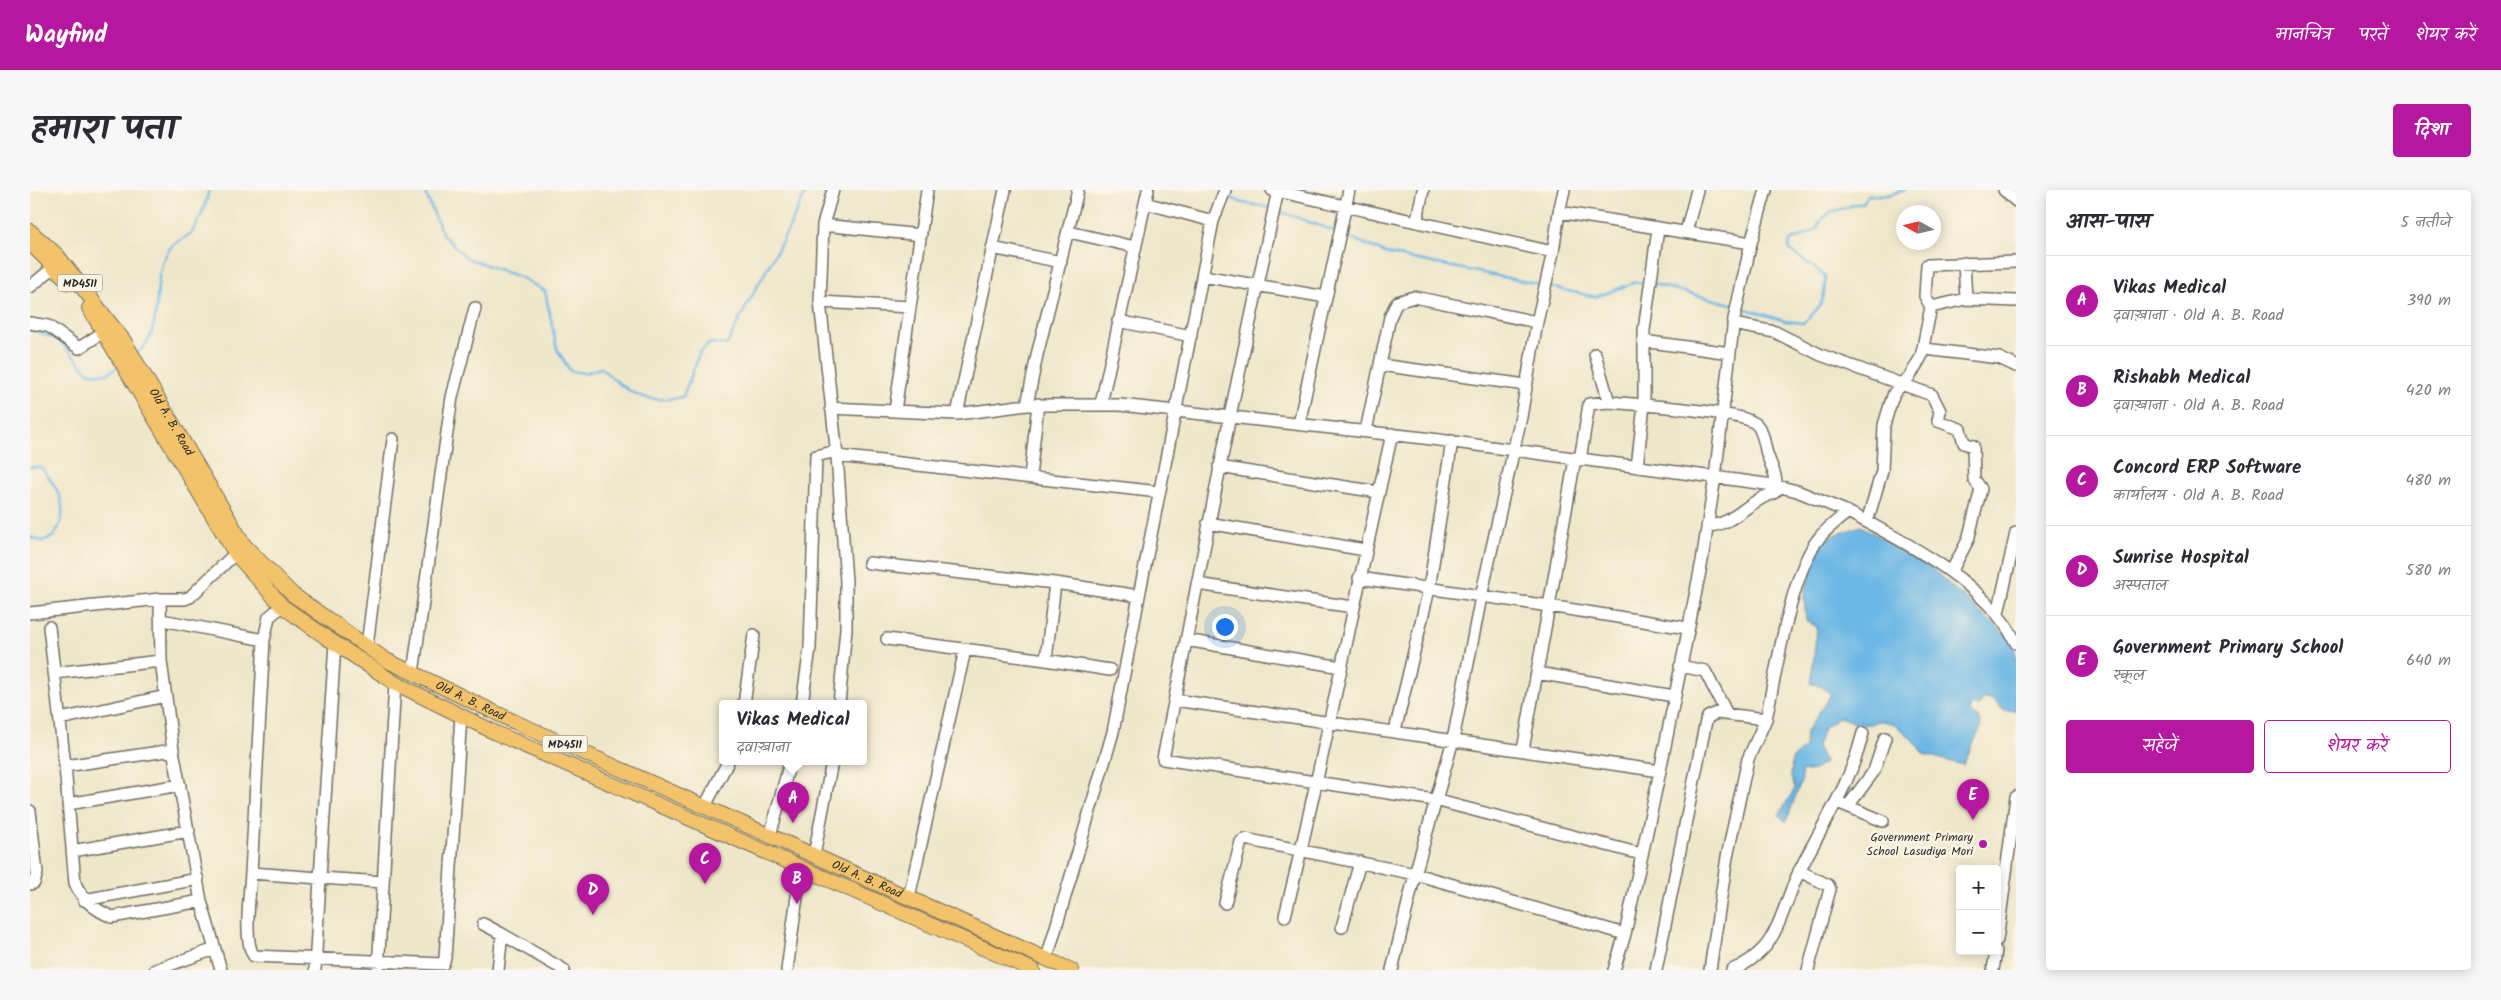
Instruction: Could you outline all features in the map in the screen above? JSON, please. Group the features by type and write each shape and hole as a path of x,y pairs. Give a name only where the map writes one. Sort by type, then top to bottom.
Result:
{"main road":[{"name":"Old A. B. Road","path":"30,231 57,255 119,344 240,549 282,606 395,683 460,716 1033,970"},
{"name":"Old A. B. Road","path":"30,243 79,293 105,331 119,344"},
{"name":"Old A. B. Road","path":"240,549 292,594 386,660 517,723 1071,970"},
{"path":"508,738 517,723"}],"street":[{"path":"833,190 824,225 820,302 837,454 846,581 846,629 839,700"},
{"path":"895,411 927,190"},
{"path":"957,414 1005,190"},
{"path":"1030,477 1037,355 1078,190"},
{"path":"1101,404 1148,190"},
{"path":"1299,424 1349,190"},
{"path":"1417,220 1423,190"},
{"path":"1686,232 1696,190"},
{"path":"1614,970 1625,934 1660,770 1707,526 1715,477 1737,298 1766,190"},
{"path":"2004,190 2016,202"},
{"path":"1392,970 1415,874 1453,740 1481,598 1510,469 1536,322 1553,252 1560,191"},
{"path":"1047,958 1113,732 1213,221 1224,193"},
{"path":"1553,252 1417,220 1276,193 1219,467 1163,759 1435,800 1641,854"},
{"path":"1145,203 1213,221"},
{"path":"1559,212 1751,243"},
{"path":"824,225 921,235"},
{"path":"1637,467 1644,405 1643,341 1658,228"},
{"path":"1069,232 1135,247"},
{"path":"992,248 1061,262"},
{"path":"1867,522 1882,471 1887,416 1894,393 1901,383 1910,376 1925,349 1931,307 1925,296 1926,266 2016,262"},
{"path":"1964,263 1966,299"},
{"path":"30,287 54,267"},
{"path":"1203,276 1326,297"},
{"path":"1366,431 1390,317 1397,302 1414,297 1536,322"},
{"path":"1931,307 1966,299 2016,301"},
{"path":"820,302 910,307"},
{"path":"413,673 452,397 475,308"},
{"path":"1118,321 1191,336"},
{"path":"1733,322 1775,332 1821,355 1932,395 1940,411 1938,421 1960,429 1964,443 1973,446 1975,450 1974,479 1980,486 1980,499 1968,540 1951,572"},
{"path":"30,323 48,326 79,348 105,331"},
{"path":"1643,341 1730,353"},
{"path":"1925,349 1998,358 2016,366"},
{"path":"1595,354 1609,402"},
{"path":"1380,365 1526,386"},
{"path":"1523,750 1589,404 1609,402 1644,405 1741,417 1756,424 1766,443 1776,486 1773,494 1747,507 1729,522 1721,525 1707,526"},
{"path":"832,408 957,414 1033,404 1101,404 1230,416 1452,441 1512,451 1776,486 1797,491 1848,512 1951,572 1998,613 2016,643"},
{"path":"1285,916 1302,850 1365,550 1392,434"},
{"path":"367,646 393,439"},
{"path":"1395,731 1428,589 1452,441"},
{"path":"803,700 810,648 816,456 837,454 1159,492"},
{"path":"1219,467 1378,492"},
{"path":"1710,970 1727,857 1748,759 1766,719 1793,601 1804,564 1819,537 1848,512"},
{"path":"1208,523 1365,550"},
{"path":"1998,613 2016,533"},
{"path":"30,614 160,599 184,599 190,597 240,549"},
{"path":"869,563 1055,583 1139,596"},
{"path":"1359,578 1687,628"},
{"path":"1046,660 1055,583"},
{"path":"1196,584 1353,607"},
{"path":"160,599 162,620 161,661 173,750 201,901 220,970"},
{"path":"282,606 269,617 264,640 248,919 252,953 261,958 316,957 378,965 440,964 445,961 460,716"},
{"path":"2005,624 2016,618"},
{"path":"162,620 264,640"},
{"path":"49,628 65,766 75,883 84,900 103,914 112,917 201,901"},
{"path":"745,700 754,635"},
{"path":"887,639 1110,670"},
{"path":"1186,640 1341,667"},
{"path":"315,970 335,643"},
{"path":"909,898 965,650"},
{"path":"54,673 161,661"},
{"path":"1680,666 1705,671 1727,714"},
{"path":"1537,673 1674,696"},
{"path":"378,965 395,683"},
{"path":"60,719 166,696"},
{"path":"1175,700 1660,770"},
{"path":"1656,970 1706,721 1713,714 1766,719"},
{"path":"1843,804 1863,733"},
{"path":"1732,970 1750,960 1764,948 1771,937 1799,871 1843,804 1874,771 1886,738"},
{"path":"65,766 173,750"},
{"path":"705,806 726,765"},
{"path":"770,836 789,765"},
{"path":"814,856 831,765"},
{"path":"68,804 180,785"},
{"path":"2001,910 2016,797"},
{"path":"1843,804 1883,821"},
{"path":"30,811 37,873 34,883 30,884"},
{"path":"72,851 189,831"},
{"path":"1225,903 1241,842 1245,839 1415,874 1625,934"},
{"path":"1342,927 1360,862"},
{"path":"787,970 801,867"},
{"path":"1799,871 1828,885 1830,889 1808,970"},
{"path":"251,873 383,882"},
{"path":"84,900 198,879"},
{"path":"483,924 564,970"},
{"path":"498,970 502,934"},
{"path":"155,970 215,949"},
{"path":"1993,970 1995,955"}],"water":[{"path":"1861,526 1930,567 2013,642 2016,655 2016,711 2004,711 1993,699 1982,699 1979,706 1971,705 1969,713 1979,717 1981,727 1963,765 1923,754 1900,728 1887,722 1878,721 1862,724 1840,717 1824,728 1817,746 1825,762 1815,770 1801,772 1802,779 1786,822 1779,815 1795,788 1791,778 1792,759 1805,747 1806,732 1831,694 1819,685 1811,684 1817,627 1806,621 1804,595 1820,540"}],"waterway":[{"path":"136,354 144,346 154,325 159,279 164,259 173,245 192,232 198,222 209,190"},
{"path":"424,190 443,235 467,258 522,278 545,291 557,349 570,371 585,373 601,368 620,384 638,395 658,399 683,397 700,352 710,343 727,345 788,230 806,190"},
{"path":"1740,307 1785,321 1803,323 1821,303 1825,291 1825,276 1789,249 1790,241 1815,231 1822,219 1831,212 1864,202 1867,195 1889,195 1905,190"},
{"path":"1227,195 1243,203 1271,209"},
{"path":"1276,210 1337,232"},
{"path":"1342,234 1388,254 1542,285"},
{"path":"1550,287 1596,297 1636,282 1647,284"},
{"path":"1653,284 1735,305"},
{"path":"30,329 59,340 89,373 107,374 119,366"},
{"path":"30,467 41,467 58,492 62,509 62,518 53,537 41,541 30,537"}],"place":[{"name":"Government Primary School","path":"1973,820"},
{"name":"Vikas Medical","path":"793,823"},
{"name":"Government Primary School Lasudiya Mori","path":"1983,844"},
{"name":"Concord ERP Software","path":"705,884"},
{"name":"Rishabh Medical","path":"797,904"},
{"name":"Sunrise Hospital","path":"593,915"}]}
